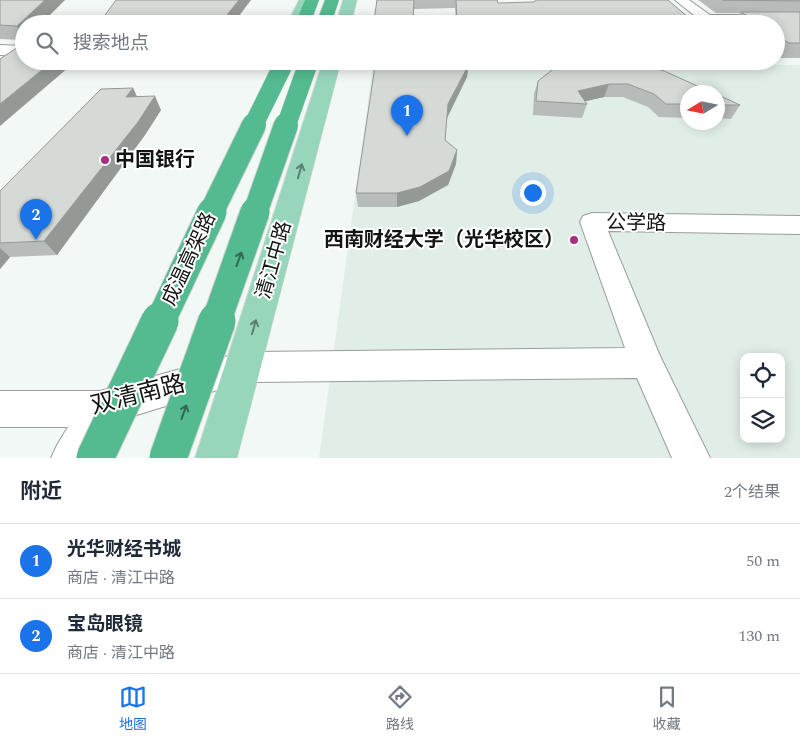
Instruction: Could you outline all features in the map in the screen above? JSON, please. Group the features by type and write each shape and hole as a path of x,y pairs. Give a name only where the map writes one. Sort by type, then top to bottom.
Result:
{"highway":[{"path":"306,15 312,0"},
{"path":"326,15 332,0"},
{"path":"344,15 348,0"},
{"name":"成温高架路","path":"96,458 226,182 302,70"},
{"name":"成温高架路","path":"168,458 303,70"}],"main road":[{"path":"298,15 306,0"},
{"path":"76,458 271,70"},
{"name":"清江中路","path":"216,458 329,70"}],"street":[{"path":"681,0 702,15"},
{"path":"785,19 800,19"},
{"path":"0,50 15,51"},
{"name":"公学路","path":"647,363 592,222 800,225"},
{"path":"647,363 692,458"},
{"name":"双清南路","path":"0,409 100,409 243,366 647,363"},
{"path":"70,458 100,409"}],"shaded area":[{"name":"西南财经大学（光华校区）","path":"785,65 800,65 800,458 319,458 372,70 785,70"}],"building":[{"path":"0,0 45,0 29,15 15,15 15,26 0,25"},
{"path":"116,0 239,0 227,15 105,15"},
{"path":"377,0 414,0 413,15 375,15"},
{"path":"456,0 497,0 498,3 533,2 537,0 668,0 686,15 457,15"},
{"path":"723,0 800,0 800,1"},
{"path":"741,12 800,12 800,43 789,43 785,41 785,15 746,15"},
{"path":"15,49 15,70 42,70 0,104 0,59"},
{"path":"374,70 466,70 448,104 445,140 457,150 449,171 420,187 397,193 356,193"},
{"path":"552,70 661,70 695,85 680,85 680,104 666,104 654,94 628,84 609,84 578,91 587,104 536,101 538,81"},
{"path":"133,88 126,97 155,96 138,122 44,241 0,243 0,191 101,89"},
{"path":"725,98 740,105 725,105"}],"place":[{"name":"光华财经书城","path":"407,136"},
{"name":"中国银行","path":"105,160"},
{"name":"宝岛眼镜","path":"36,240"},
{"name":"西南财经大学（光华校区）","path":"574,240"}]}
